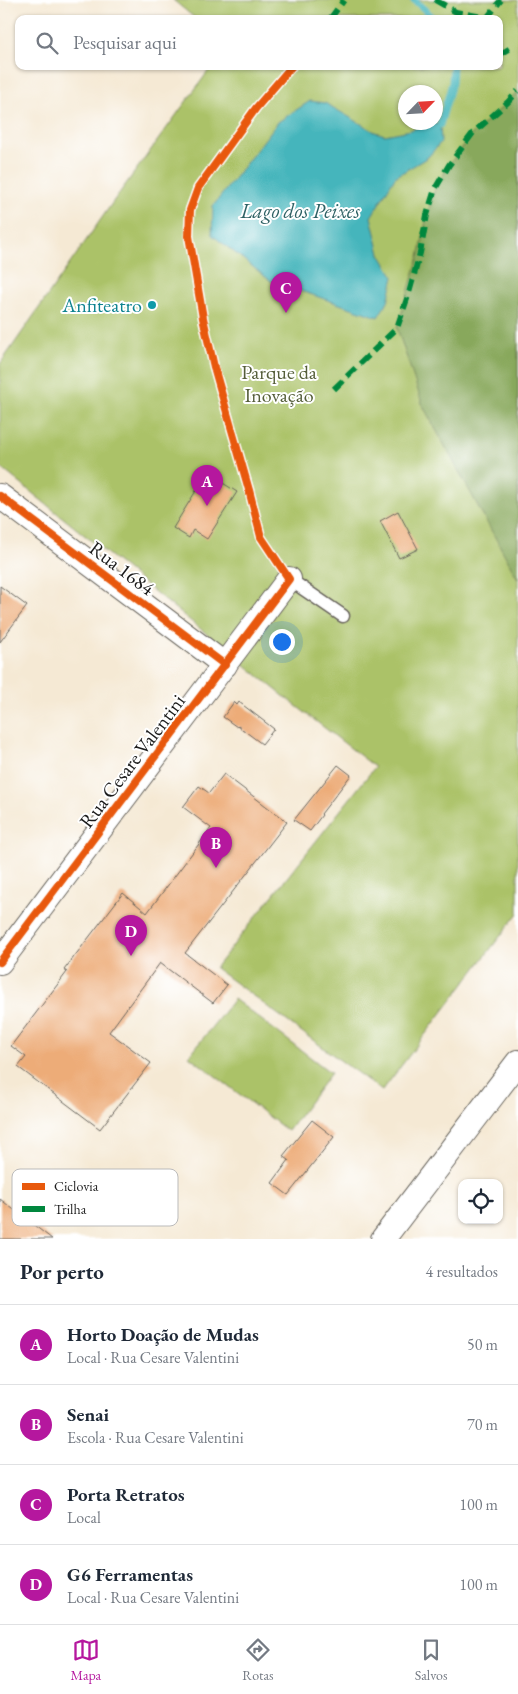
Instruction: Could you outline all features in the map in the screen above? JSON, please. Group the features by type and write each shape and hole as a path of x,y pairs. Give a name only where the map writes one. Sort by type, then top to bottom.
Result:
{"street":[{"name":"Rua 1684","path":"0,496 224,665"},
{"name":"Rua Cesare Valentini","path":"0,962 289,579"},
{"path":"388,1238 518,1062"}],"lane":[{"path":"289,579 343,616"}],"green space":[{"name":"Parque da Inovação","path":"173,0 518,0 518,913 382,1091 215,968 375,767 286,698 0,467 0,364 115,199 209,70 503,70 503,15 191,15"},
{"path":"518,91 518,579 423,406 397,328 420,253 427,215 435,189 449,165 473,133"},
{"path":"234,999 331,1073 288,1131 189,1056"}],"water":[{"name":"Lago dos Peixes","path":"310,101 325,103 375,132 385,135 411,130 440,130 441,142 428,157 395,177 371,217 380,254 394,277 388,301 378,317 271,281 212,235 213,206 278,122"}],"building":[{"path":"207,473 237,492 207,539 193,530 189,538 173,528"},
{"path":"398,511 418,549 399,558 380,521"},
{"path":"0,586 27,606 0,642"},
{"path":"234,702 237,705 239,702 274,729 262,744 223,717"},
{"path":"338,765 351,775 310,831 294,820"},
{"path":"224,774 287,822 185,953 227,985 213,1003 160,963 109,1032 151,1063 100,1129 18,1067 26,1057 11,1046 67,972 64,970 123,893 147,913 211,828 183,807 199,786 209,793"},
{"path":"312,1120 334,1137 288,1195 272,1183 289,1160 283,1156"},
{"path":"0,1199 12,1208 12,1226 35,1226 52,1239 0,1239"}],"waterway":[{"path":"414,0 431,15"},
{"path":"443,114 452,83 453,70"}],"marked path":[{"path":"333,15 344,0"},
{"path":"435,0 456,12 472,15"},
{"path":"489,15 501,0"},
{"path":"503,53 514,46"},
{"path":"334,389 397,328 420,253 427,215 435,189 449,165 473,133 518,91"}],"cycle path":[{"path":"0,962 289,579 261,537 214,367 203,318 189,236 190,210 198,188 256,108 289,70"},
{"path":"0,496 225,665"}],"place":[{"name":"Anfiteatro","path":"152,305"},
{"name":"Porta Retratos","path":"286,313"},
{"name":"Horto Doação de Mudas","path":"207,506"},
{"name":"Senai","path":"216,868"},
{"name":"G6 Ferramentas","path":"131,956"}]}
